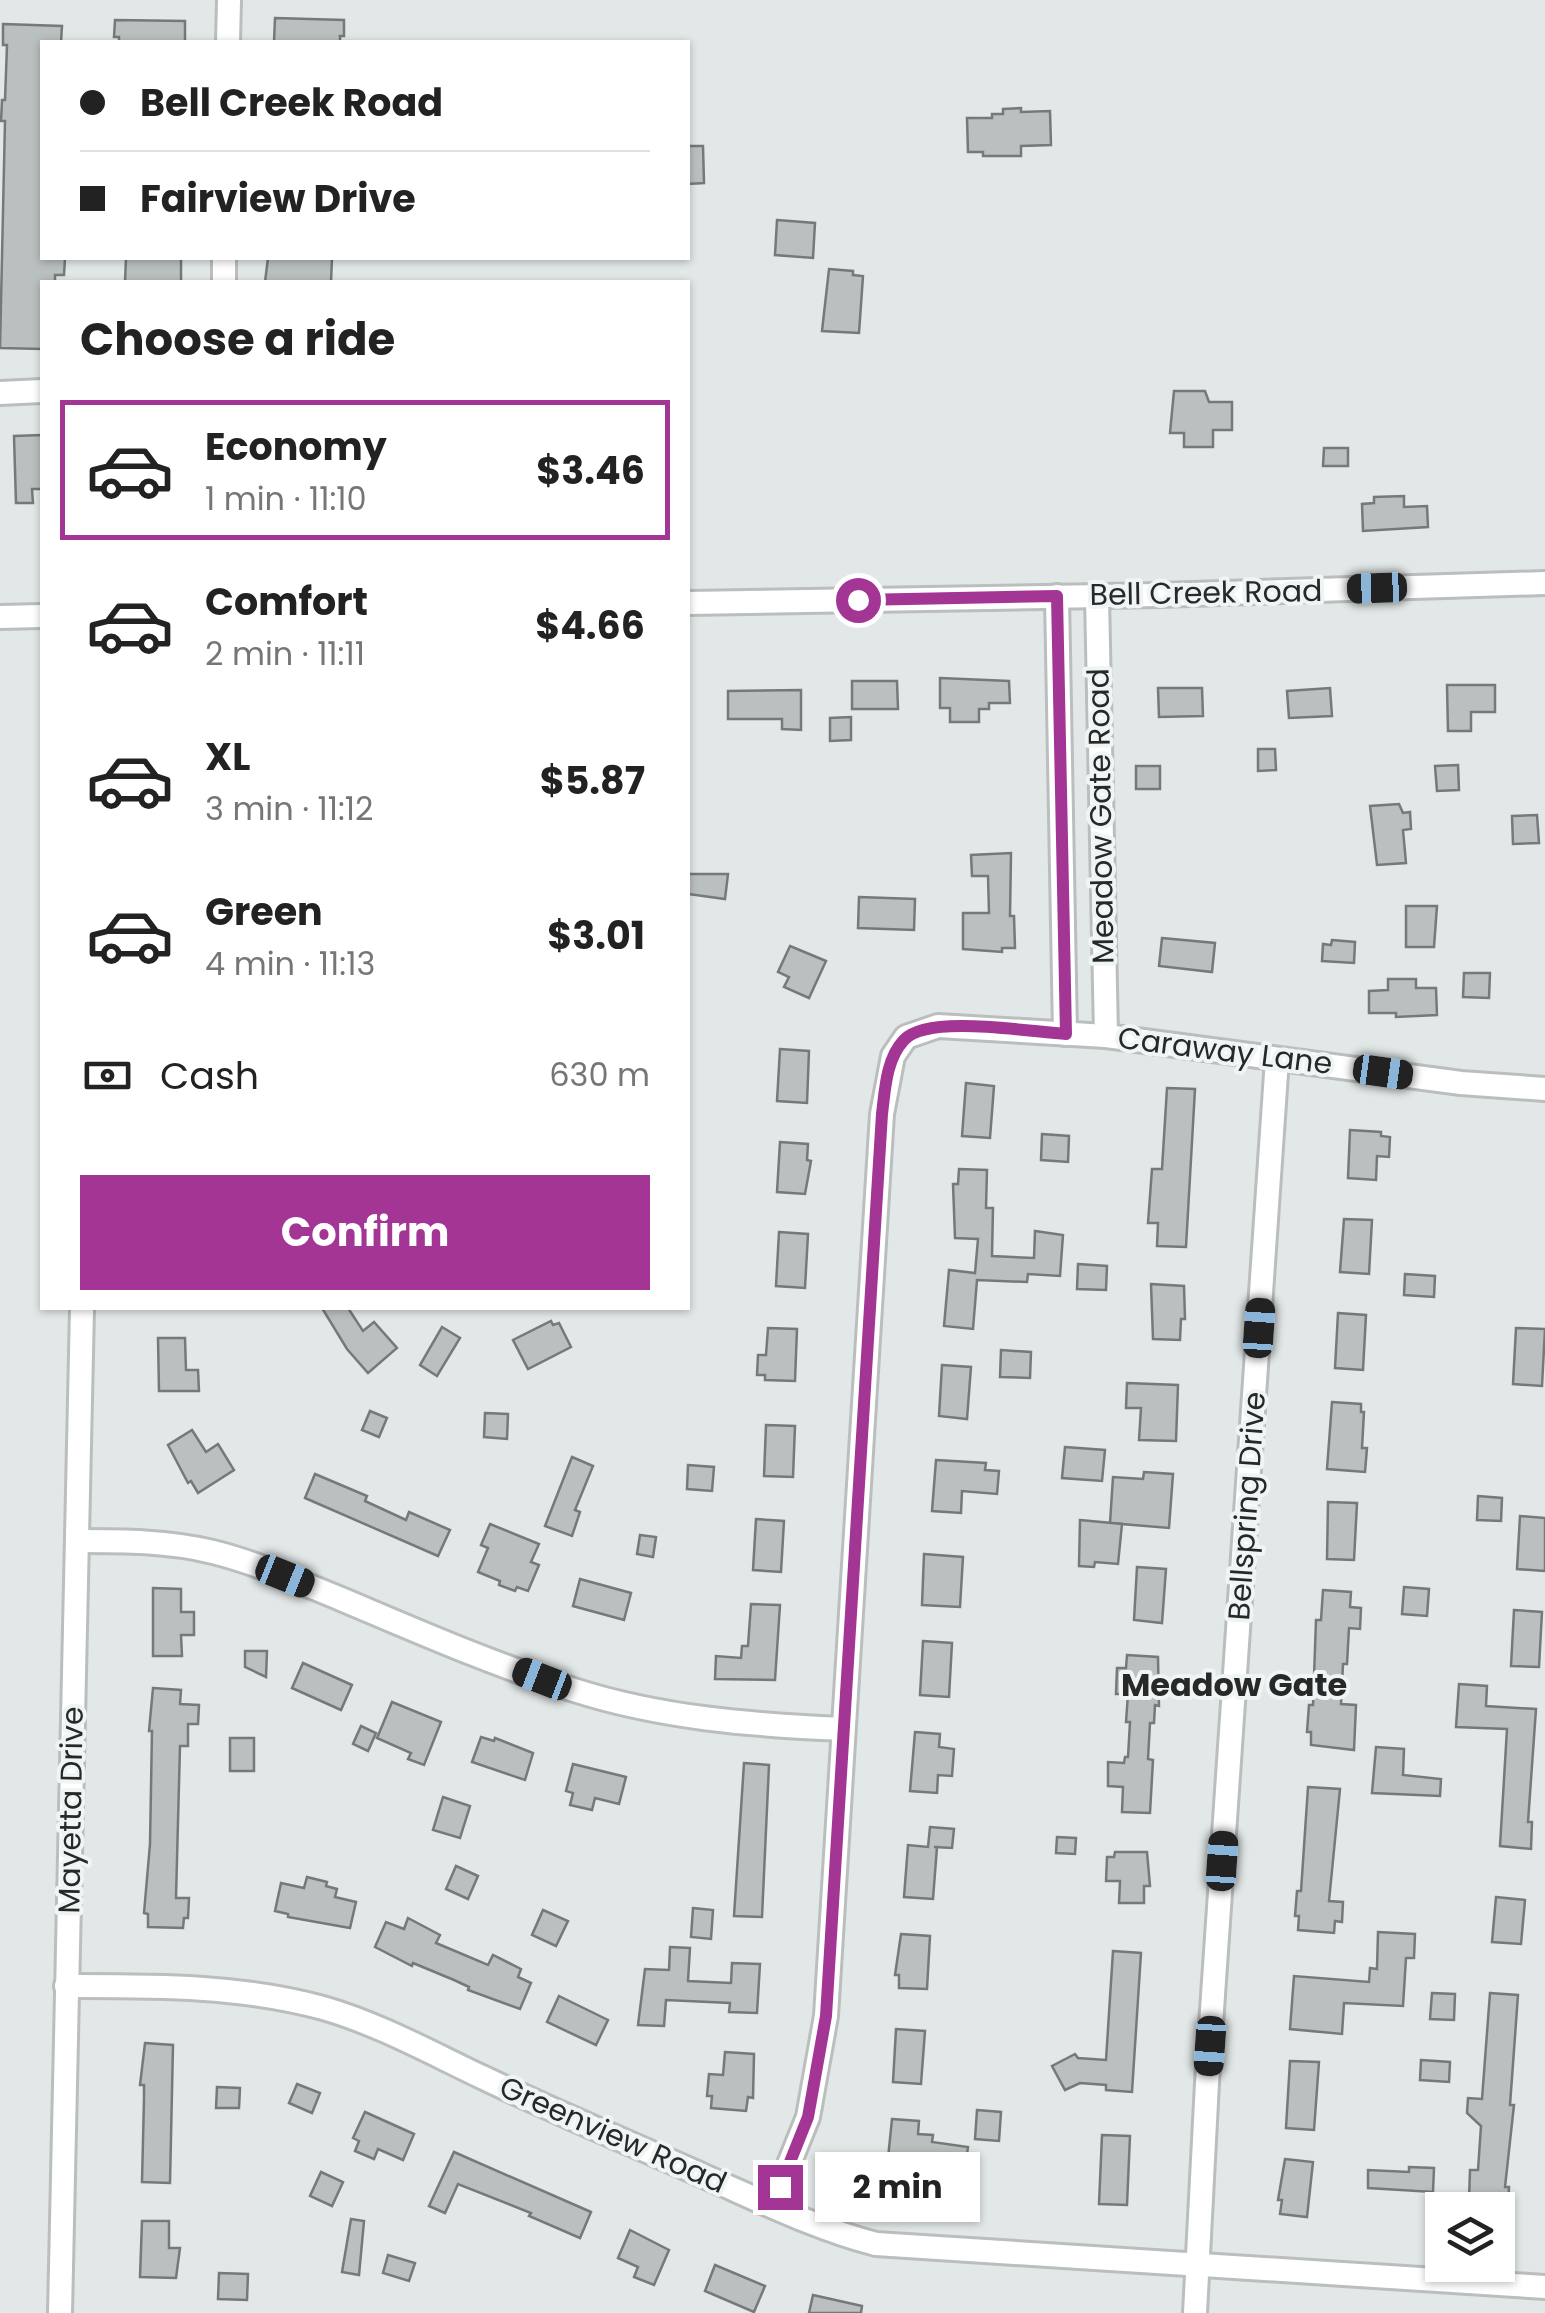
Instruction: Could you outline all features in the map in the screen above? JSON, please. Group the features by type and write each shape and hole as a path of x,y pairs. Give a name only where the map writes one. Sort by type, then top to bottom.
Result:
{"street":[{"path":"228,0 228,40"},
{"path":"0,393 40,392"},
{"name":"Bell Creek Road","path":"690,603 1545,583"},
{"name":"Meadow Gate Road","path":"1057,596 1066,1034"},
{"name":"Meadow Gate Road","path":"1097,596 1106,1036"},
{"path":"0,617 40,616"},
{"name":"Caraway Lane","path":"843,1729 884,1103 893,1056 906,1037 938,1026 1106,1036 1461,1083 1545,1089"},
{"name":"Bellspring Drive","path":"1195,2313 1277,1058"},
{"name":"Mayetta Drive","path":"60,2313 82,1310"},
{"path":"77,1541 127,1541 215,1552 555,1684 633,1706 774,1726 843,1729 826,2016 808,2117 772,2206"},
{"name":"Greenview Road","path":"66,1986 222,1990 267,1995 326,2009 373,2026 772,2206 876,2244 1535,2286"}],"building":[{"path":"275,18 344,20 344,36 340,40 274,40"},
{"path":"115,20 185,21 185,40 114,37"},
{"path":"3,24 62,26 61,40 40,40 40,260 65,260 64,275 55,275 55,280 40,280 40,349 0,348 5,121 1,121 7,45 3,45"},
{"path":"1021,108 1021,112 1050,111 1051,145 1021,146 1021,156 968,152 967,118 992,118 992,114 1003,114 1003,109"},
{"path":"690,146 703,146 704,183 690,184"},
{"path":"777,220 815,223 813,258 775,255"},
{"path":"126,260 181,260 181,280 125,280"},
{"path":"268,260 332,260 331,280 265,280"},
{"path":"829,269 863,276 859,333 822,331"},
{"path":"1174,391 1205,391 1209,402 1232,402 1232,430 1213,430 1213,447 1184,447 1184,433 1170,433"},
{"path":"40,435 40,489 32,489 33,503 16,503 14,436"},
{"path":"1324,448 1348,448 1348,466 1323,466"},
{"path":"1404,496 1404,507 1427,506 1428,527 1363,531 1362,504 1374,503 1374,497"},
{"path":"940,678 1009,681 1010,703 989,703 989,709 979,709 979,722 950,722 950,708 940,708"},
{"path":"852,681 897,681 898,709 852,709"},
{"path":"1447,685 1495,685 1495,712 1471,712 1471,731 1448,731"},
{"path":"1158,688 1202,688 1203,716 1159,717"},
{"path":"1330,688 1332,716 1289,718 1287,691"},
{"path":"801,690 801,730 782,729 782,719 728,719 728,691"},
{"path":"851,717 851,740 830,741 830,718"},
{"path":"1258,749 1275,749 1276,770 1258,771"},
{"path":"1458,765 1459,790 1437,791 1435,766"},
{"path":"1136,766 1160,766 1160,789 1136,789"},
{"path":"1399,804 1403,813 1410,812 1411,829 1403,830 1406,863 1377,865 1370,806"},
{"path":"1537,815 1539,843 1513,844 1512,816"},
{"path":"1011,853 1010,916 1014,916 1015,948 1002,948 1002,952 963,949 963,913 989,913 988,876 972,876 971,855"},
{"path":"690,874 728,874 725,899 690,894"},
{"path":"859,897 915,899 914,930 858,928"},
{"path":"1406,906 1437,906 1434,947 1406,947"},
{"path":"1162,938 1215,943 1212,972 1159,966"},
{"path":"1332,940 1355,942 1354,963 1322,961 1323,944 1331,945"},
{"path":"790,946 826,961 809,998 784,987 789,977 778,972"},
{"path":"1464,973 1490,973 1489,998 1463,997"},
{"path":"1388,979 1416,979 1416,988 1436,988 1437,1015 1396,1017 1396,1013 1369,1013 1369,991 1388,990"},
{"path":"780,1049 809,1051 807,1103 777,1101"},
{"path":"966,1083 994,1086 990,1138 962,1136"},
{"path":"1167,1088 1195,1089 1186,1247 1157,1246 1158,1223 1148,1223 1152,1169 1162,1169"},
{"path":"1350,1130 1381,1132 1381,1136 1390,1137 1389,1157 1377,1156 1376,1180 1348,1178"},
{"path":"1042,1134 1069,1136 1068,1162 1041,1160"},
{"path":"780,1142 808,1144 807,1160 811,1161 805,1194 777,1192"},
{"path":"959,1169 987,1170 986,1208 993,1208 992,1256 1034,1258 1035,1231 1063,1235 1060,1276 1028,1274 1027,1282 977,1280 973,1329 944,1326 949,1270 975,1273 978,1239 955,1238 953,1184 958,1184"},
{"path":"1344,1219 1372,1220 1369,1274 1340,1272"},
{"path":"779,1232 808,1234 805,1288 776,1286"},
{"path":"1078,1264 1107,1266 1106,1290 1077,1289"},
{"path":"1405,1274 1435,1276 1434,1297 1404,1295"},
{"path":"1151,1284 1184,1286 1185,1319 1181,1319 1180,1340 1153,1339"},
{"path":"323,1310 349,1310 363,1331 374,1322 397,1348 368,1373 347,1349"},
{"path":"1338,1313 1366,1315 1363,1370 1335,1368"},
{"path":"551,1321 553,1325 559,1323 571,1347 528,1369 513,1340"},
{"path":"442,1327 460,1338 437,1376 420,1365"},
{"path":"768,1328 797,1329 795,1381 765,1380 765,1375 757,1375 758,1355 766,1355"},
{"path":"1516,1328 1545,1329 1542,1386 1513,1384"},
{"path":"158,1338 185,1338 186,1370 198,1370 199,1391 159,1391"},
{"path":"1001,1350 1031,1352 1030,1378 1000,1377"},
{"path":"942,1365 971,1367 967,1419 939,1416"},
{"path":"1127,1383 1178,1385 1176,1441 1139,1440 1141,1408 1126,1408"},
{"path":"1332,1402 1361,1404 1362,1448 1367,1448 1365,1472 1327,1469"},
{"path":"370,1411 387,1418 379,1437 362,1430"},
{"path":"485,1413 508,1414 507,1439 484,1437"},
{"path":"766,1425 795,1426 793,1477 764,1476"},
{"path":"192,1430 206,1452 218,1444 234,1470 198,1493 191,1481 188,1483 168,1445"},
{"path":"1065,1447 1105,1450 1102,1481 1062,1478"},
{"path":"572,1457 593,1466 575,1510 580,1512 572,1536 545,1526"},
{"path":"936,1460 986,1463 985,1470 999,1471 997,1494 962,1491 961,1513 932,1511"},
{"path":"688,1465 714,1467 712,1491 687,1489"},
{"path":"1144,1472 1173,1474 1169,1528 1110,1523 1113,1477 1143,1479"},
{"path":"315,1474 367,1496 365,1501 406,1520 409,1512 450,1530 438,1556 305,1498"},
{"path":"1478,1496 1502,1498 1501,1521 1477,1520"},
{"path":"1328,1502 1357,1503 1354,1560 1327,1559"},
{"path":"1520,1516 1545,1518 1545,1571 1517,1569"},
{"path":"756,1519 784,1521 781,1572 753,1570"},
{"path":"1080,1520 1122,1524 1118,1564 1095,1562 1094,1567 1079,1566"},
{"path":"490,1524 539,1544 531,1562 539,1565 528,1591 499,1585 500,1581 478,1572 488,1548 481,1545"},
{"path":"640,1535 656,1537 653,1557 637,1554"},
{"path":"924,1554 963,1557 960,1607 922,1605"},
{"path":"1137,1567 1166,1569 1162,1623 1134,1620"},
{"path":"580,1579 631,1593 624,1620 573,1606"},
{"path":"1404,1587 1429,1589 1427,1616 1402,1614"},
{"path":"153,1588 181,1589 181,1612 194,1612 194,1635 181,1635 182,1656 153,1656"},
{"path":"1323,1590 1351,1592 1350,1607 1361,1608 1360,1629 1349,1628 1341,1704 1356,1705 1354,1750 1311,1745 1311,1732 1307,1732 1309,1705 1313,1705 1316,1620 1321,1620"},
{"path":"751,1604 780,1605 775,1680 715,1679 716,1656 741,1658 742,1646 748,1646"},
{"path":"1514,1610 1542,1612 1539,1667 1511,1666"},
{"path":"923,1641 952,1643 949,1697 920,1695"},
{"path":"245,1651 267,1651 266,1677 245,1667"},
{"path":"1127,1655 1158,1657 1159,1706 1155,1705 1154,1723 1150,1723 1148,1759 1153,1760 1150,1813 1122,1812 1123,1787 1108,1786 1108,1762 1124,1763 1128,1757 1128,1694 1116,1694 1117,1668 1126,1668"},
{"path":"303,1663 352,1685 341,1710 292,1688"},
{"path":"1459,1684 1487,1686 1486,1706 1536,1709 1528,1822 1532,1822 1531,1849 1500,1846 1507,1729 1456,1727"},
{"path":"153,1688 181,1690 180,1704 199,1705 198,1724 188,1724 188,1746 180,1746 176,1898 189,1898 183,1928 148,1927 148,1914 144,1913 150,1844 149,1731"},
{"path":"392,1702 441,1722 424,1765 408,1759 411,1753 377,1738"},
{"path":"361,1726 376,1733 368,1751 353,1744"},
{"path":"915,1732 940,1734 939,1747 954,1749 952,1776 938,1775 937,1793 910,1791"},
{"path":"481,1737 494,1741 495,1738 533,1753 525,1780 472,1762"},
{"path":"230,1738 254,1738 254,1771 230,1771"},
{"path":"1376,1747 1404,1749 1403,1775 1441,1779 1440,1796 1372,1793"},
{"path":"744,1763 769,1765 762,1917 734,1916"},
{"path":"573,1764 626,1777 619,1804 595,1798 592,1810 570,1805 573,1793 566,1791"},
{"path":"1308,1787 1340,1789 1329,1901 1343,1902 1342,1922 1335,1921 1334,1933 1298,1930 1299,1916 1295,1916 1297,1891 1301,1891"},
{"path":"443,1797 470,1806 460,1838 433,1830"},
{"path":"930,1827 954,1829 952,1848 937,1847 933,1899 904,1897 908,1845 928,1847"},
{"path":"1057,1837 1076,1838 1075,1854 1056,1853"},
{"path":"1115,1852 1147,1852 1150,1886 1144,1886 1144,1903 1119,1903 1120,1881 1106,1881 1107,1857 1114,1857"},
{"path":"456,1866 478,1876 468,1899 446,1889"},
{"path":"307,1877 337,1889 335,1897 356,1902 350,1928 275,1911 281,1883 304,1888"},
{"path":"1496,1897 1525,1900 1521,1944 1492,1942"},
{"path":"693,1908 713,1910 711,1939 691,1937"},
{"path":"543,1910 568,1921 556,1946 532,1935"},
{"path":"408,1918 440,1935 436,1943 488,1965 493,1955 521,1969 518,1977 531,1983 520,2009 375,1947 386,1922 404,1929"},
{"path":"1378,1932 1415,1934 1414,1958 1406,1958 1403,2006 1344,2003 1342,2034 1290,2029 1294,1976 1369,1982 1370,1968 1377,1969"},
{"path":"901,1934 930,1936 927,1989 899,1988 899,1975 895,1975"},
{"path":"670,1947 690,1948 688,1981 731,1983 732,1963 760,1964 757,2013 729,2012 730,2003 666,2000 664,2026 638,2025 645,1969 669,1970"},
{"path":"1113,1951 1141,1953 1132,2092 1080,2083 1065,2090 1052,2066 1075,2054 1078,2058 1106,2060"},
{"path":"1432,1993 1455,1994 1454,2020 1430,2019"},
{"path":"1490,1993 1518,1995 1510,2105 1514,2105 1505,2187 1509,2187 1509,2192 1469,2192 1470,2170 1478,2170 1481,2126 1467,2113 1468,2098 1482,2099"},
{"path":"559,1996 608,2020 596,2045 547,2022"},
{"path":"896,2029 925,2031 921,2084 893,2082"},
{"path":"145,2043 173,2045 170,2183 142,2182 144,2085 140,2085"},
{"path":"725,2052 754,2054 753,2098 748,2097 746,2111 711,2108 712,2096 707,2096 709,2074 723,2075"},
{"path":"1421,2060 1450,2062 1449,2082 1420,2080"},
{"path":"1290,2061 1319,2062 1314,2130 1286,2128"},
{"path":"297,2084 320,2093 312,2113 289,2103"},
{"path":"217,2087 240,2088 239,2108 216,2108"},
{"path":"977,2110 1001,2112 999,2141 975,2139"},
{"path":"365,2112 414,2134 403,2160 378,2149 374,2159 355,2151 359,2141 353,2138"},
{"path":"892,2119 919,2121 918,2134 933,2135 932,2142 968,2147 966,2161 934,2158 933,2173 887,2168"},
{"path":"1102,2135 1130,2136 1127,2205 1099,2204"},
{"path":"454,2152 591,2212 580,2238 529,2216 531,2213 458,2184 445,2213 429,2206"},
{"path":"1285,2159 1313,2162 1307,2217 1280,2214 1282,2200 1278,2200"},
{"path":"1409,2167 1434,2168 1433,2192 1368,2188 1368,2170 1409,2172"},
{"path":"321,2172 343,2182 332,2206 310,2196"},
{"path":"351,2219 364,2221 359,2275 342,2272"},
{"path":"142,2221 169,2221 169,2248 180,2248 176,2278 140,2277"},
{"path":"630,2230 669,2250 654,2285 634,2277 638,2267 618,2258"},
{"path":"388,2255 415,2263 409,2281 383,2273"},
{"path":"715,2265 765,2286 754,2312 705,2291"},
{"path":"219,2273 248,2274 247,2300 218,2299"},
{"path":"813,2295 862,2306 861,2313 809,2313"}],"district":[{"name":"Meadow Gate","path":"1234,1685"}],"route":[{"path":"780,2187 808,2117 826,2016 882,1114 893,1056 906,1037 938,1026 1066,1034 1057,596 858,600"}]}
